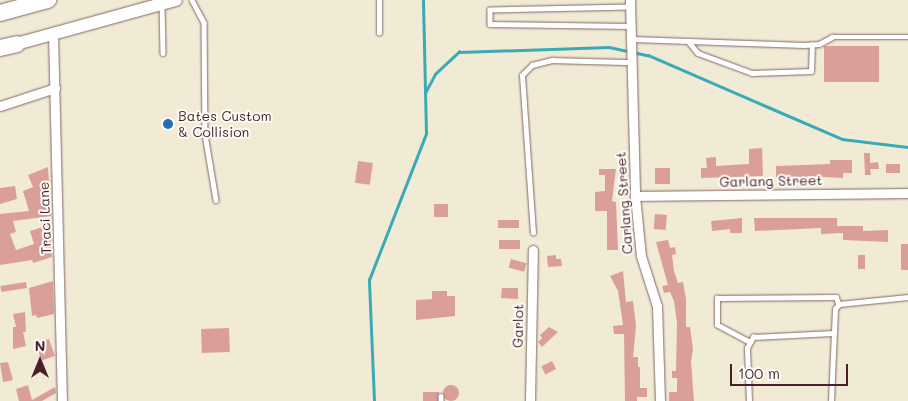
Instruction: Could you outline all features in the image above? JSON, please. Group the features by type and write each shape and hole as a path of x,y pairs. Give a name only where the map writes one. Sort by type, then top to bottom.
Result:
{"highway":[{"path":"0,13 48,0"},
{"path":"0,48 17,44"}],"main road":[{"path":"17,44 176,0"}],"street":[{"name":"Carlang Street","path":"630,4 635,196 641,256 657,306 660,401"},
{"name":"Traci Lane","path":"53,35 62,401"},
{"path":"0,106 54,88"},
{"name":"Garlang Street","path":"635,196 908,193"},
{"name":"Garlot","path":"530,401 533,250"}],"lane":[{"path":"192,0 204,22 205,134 216,200"},
{"path":"379,0 379,33"},
{"path":"162,4 163,53"},
{"path":"630,4 490,10 490,24 630,26"},
{"path":"630,39 812,45 832,37 908,37"},
{"path":"689,42 698,53 752,73 811,71 812,45"},
{"path":"533,234 522,75 532,65 552,60 631,62"},
{"path":"749,342 716,325 718,298 836,297 839,304"},
{"path":"839,304 908,297"},
{"path":"831,401 833,333 835,310 839,304"},
{"path":"749,342 759,335 833,333"},
{"path":"748,401 749,342"}],"building":[{"path":"824,46 879,46 879,82 824,82"},
{"path":"762,148 763,176 701,178 701,168 707,168 706,158 716,157 716,166 749,164 749,149"},
{"path":"864,153 870,153 870,163 878,162 879,169 870,169 871,175 865,175"},
{"path":"830,160 852,160 852,173 843,173 843,178 807,176 807,182 801,182 800,177 776,177 776,166 830,164"},
{"path":"358,161 373,163 370,185 355,183"},
{"path":"886,164 900,164 900,173 886,173"},
{"path":"48,167 51,216 13,221 16,232 10,234 16,250 34,244 30,231 49,225 52,257 33,263 32,260 0,265 0,214 29,211 23,191 33,187 28,175"},
{"path":"655,168 670,168 670,184 655,184"},
{"path":"599,169 616,169 612,201 616,202 618,250 607,250 607,211 595,211 595,192 605,191 605,175 599,175"},
{"path":"15,186 17,199 0,204 0,188"},
{"path":"434,204 448,204 448,217 434,217"},
{"path":"655,214 667,215 666,230 654,229"},
{"path":"742,218 742,233 730,233 730,229 712,231 711,221"},
{"path":"754,218 837,218 837,226 863,226 863,231 888,230 888,242 843,240 843,233 821,234 821,228 755,231"},
{"path":"498,220 519,220 519,228 498,228"},
{"path":"499,240 520,240 520,249 499,249"},
{"path":"668,240 670,248 675,247 676,254 672,255 674,271 678,283 683,282 686,299 686,327 690,327 693,350 691,361 694,401 669,401 669,392 677,392 677,378 672,378 672,371 676,371 677,323 674,301 670,292 664,293 662,286 668,285 656,242"},
{"path":"901,244 908,244 908,270 901,270"},
{"path":"556,255 556,259 561,259 562,266 548,267 547,256"},
{"path":"858,255 865,255 865,269 858,269"},
{"path":"511,259 526,263 524,272 509,268"},
{"path":"623,271 626,302 633,301 636,326 633,357 638,357 640,388 647,388 647,397 637,397 637,401 625,401 624,334 614,334 613,326 623,325 618,291 610,276"},
{"path":"53,281 54,314 37,318 36,315 32,316 29,288"},
{"path":"26,282 27,288 1,292 0,286"},
{"path":"502,288 518,288 518,299 501,298"},
{"path":"432,291 447,291 447,296 455,296 455,316 416,320 416,300 432,299"},
{"path":"25,312 26,332 23,332 26,346 13,349 13,327 16,327 13,314"},
{"path":"549,327 558,332 542,347 538,342 542,338 540,335"},
{"path":"229,328 230,352 202,353 201,329"},
{"path":"49,339 55,356 42,361 36,344"},
{"path":"552,361 556,369 545,374 541,366"},
{"path":"8,362 13,380 3,382 0,363"},
{"path":"28,385 32,400 55,387 56,393 42,401 19,401 16,389"},
{"path":"448,385 454,385 459,390 457,399 448,401 443,396 443,390"},
{"path":"423,392 439,392 439,401 423,401"}],"waterway":[{"path":"374,401 369,280 426,134 423,0"},
{"path":"425,93 435,74 459,52 609,47 648,55 842,139 908,147"}],"place":[{"name":"Bates Custom & Collision","path":"168,124"}]}
